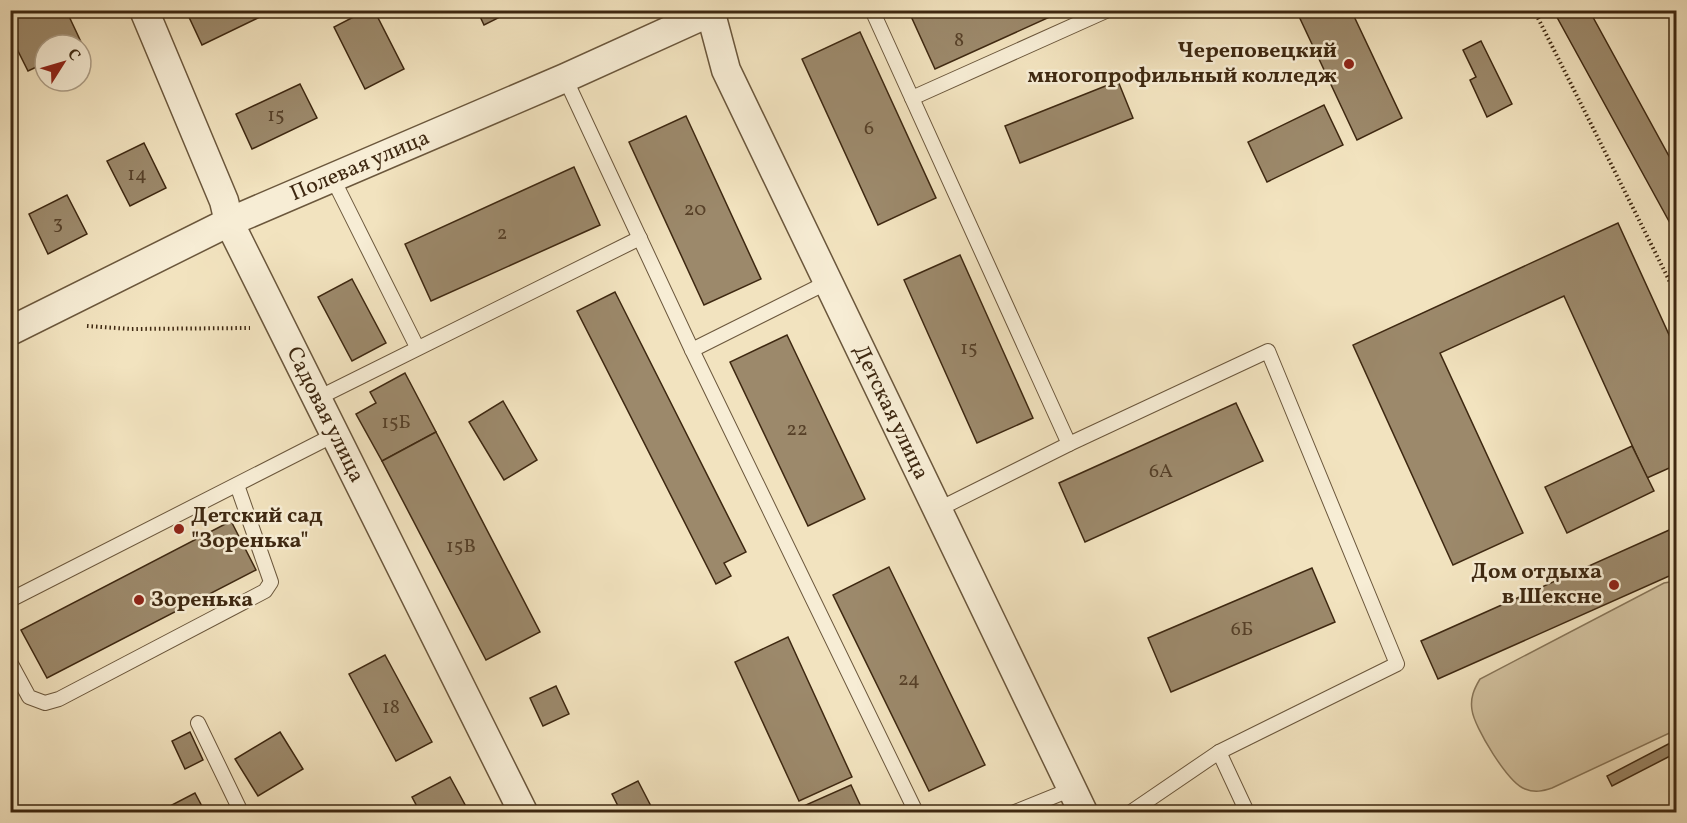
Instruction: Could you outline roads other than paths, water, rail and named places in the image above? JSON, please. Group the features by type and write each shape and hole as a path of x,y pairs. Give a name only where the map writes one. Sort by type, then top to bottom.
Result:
{"street":[{"name":"Садовая улица","path":"144,10 224,201 229,222 523,813"},
{"name":"Полевая улица","path":"10,331 229,222 565,78 712,11"},
{"name":"Детская улица","path":"712,11 726,70 826,283 1078,801"}],"lane":[{"path":"872,10 1069,444"},
{"path":"912,98 1108,10"},
{"path":"565,78 692,350 916,813"},
{"path":"332,177 417,347"},
{"path":"316,399 640,238"},
{"path":"692,350 826,283"},
{"path":"937,510 1069,444 1268,351 1397,664 1219,752 1131,813"},
{"path":"10,600 334,435"},
{"path":"10,662 29,697 45,703 59,699 265,591 271,582 237,485"},
{"path":"198,723 241,813"},
{"path":"1219,752 1247,813"},
{"path":"1015,813 1078,801"}],"place":[{"name":"Череповецкий многопрофильный колледж","path":"1349,64"},
{"name":"Детский сад \"Зоренька\"","path":"179,529"},
{"name":"Дом отдыха в Шекснe","path":"1614,585"},
{"name":"Зоренька","path":"139,600"}]}
